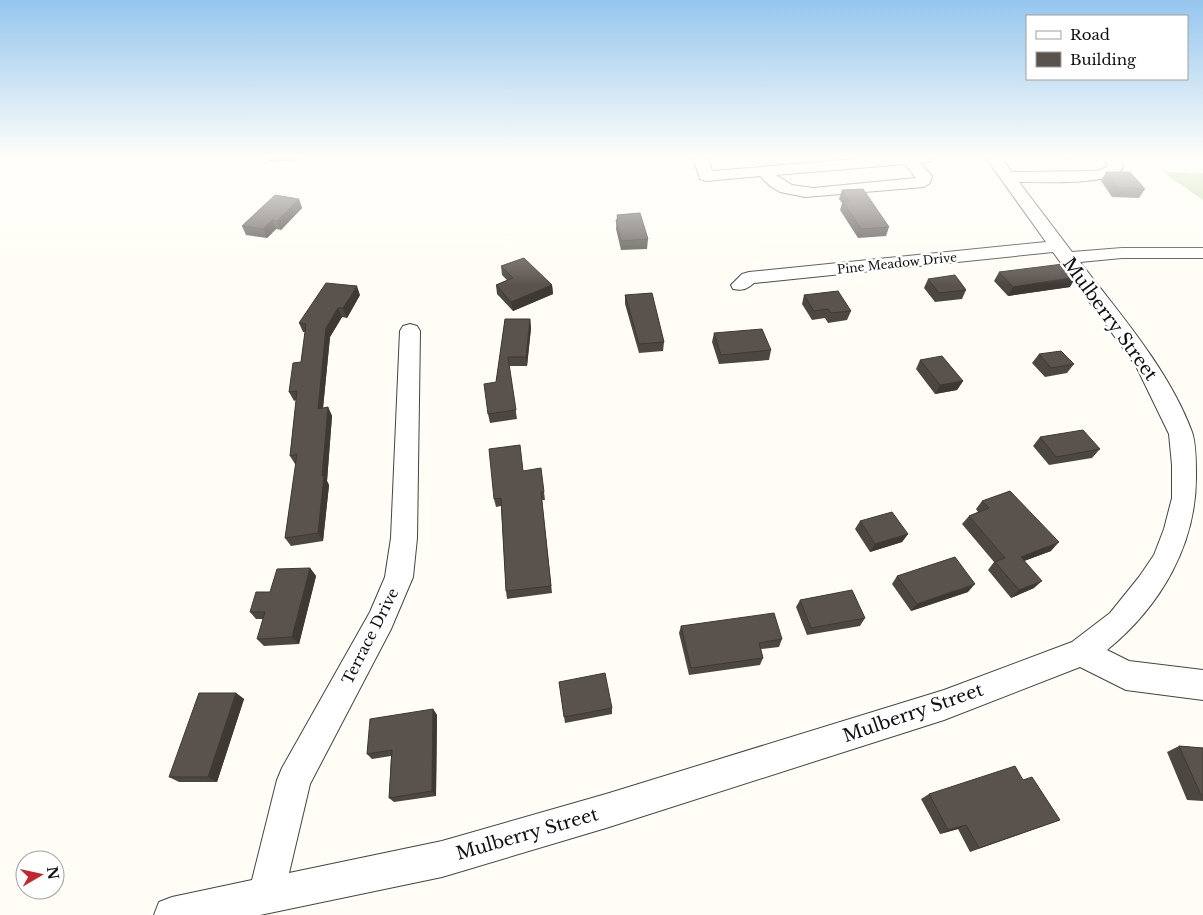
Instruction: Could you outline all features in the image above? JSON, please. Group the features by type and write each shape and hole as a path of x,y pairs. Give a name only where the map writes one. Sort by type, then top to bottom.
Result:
{"street":[{"name":"Mulberry Street","path":"172,915 442,859 606,811 944,705 1082,652 1120,622 1149,586 1165,561 1178,529 1184,498 1184,465 1181,434 1168,405 1145,363 1024,201"},
{"name":"Pine Meadow Drive","path":"740,285 749,278 1061,252 1203,253"},
{"name":"Terrace Drive","path":"266,895 294,780 381,620 399,577 404,538 410,331"},
{"path":"1082,652 1126,675 1203,685"}],"building":[{"path":"269,201 297,201 277,221 272,220 263,229 242,226"},
{"path":"843,201 871,201 889,227 861,229"},
{"path":"640,213 648,239 621,241 616,220 618,220 617,215"},
{"path":"524,258 552,285 511,302 496,285 513,278 501,266"},
{"path":"1071,263 1076,277 1013,287 999,272"},
{"path":"955,275 966,290 939,293 928,279"},
{"path":"326,283 357,286 343,308 338,308 326,328 318,409 328,407 318,533 285,538 297,454 290,456 297,391 289,392 293,363 301,362 306,324 299,323"},
{"path":"838,291 851,311 831,313 828,309 814,311 804,295"},
{"path":"652,293 664,342 639,344 625,295"},
{"path":"505,319 530,319 526,357 508,357 516,410 488,414 484,384 496,382"},
{"path":"762,329 771,350 721,355 714,333"},
{"path":"1061,351 1074,364 1051,368 1039,354"},
{"path":"942,356 963,381 940,385 920,360"},
{"path":"1083,430 1100,449 1056,457 1040,437"},
{"path":"520,445 523,471 541,468 544,492 541,492 551,586 506,591 501,498 494,499 489,449"},
{"path":"1010,491 1059,542 1021,557 1042,581 1019,590 995,562 1005,558 969,516 989,508 982,501"},
{"path":"892,512 908,534 875,544 860,521"},
{"path":"955,557 975,584 917,604 897,576"},
{"path":"310,568 292,637 257,639 265,612 250,612 256,592 270,592 277,569"},
{"path":"852,590 865,618 811,628 800,600"},
{"path":"774,613 782,639 759,643 763,658 691,668 681,626"},
{"path":"605,673 612,708 564,717 559,682"},
{"path":"199,693 236,693 208,777 169,777"},
{"path":"433,709 432,791 389,798 392,750 367,754 370,719"},
{"path":"1179,746 1203,748 1203,795 1201,795"},
{"path":"1015,766 1023,780 1032,777 1060,820 979,848 966,825 948,830 929,794"}]}
